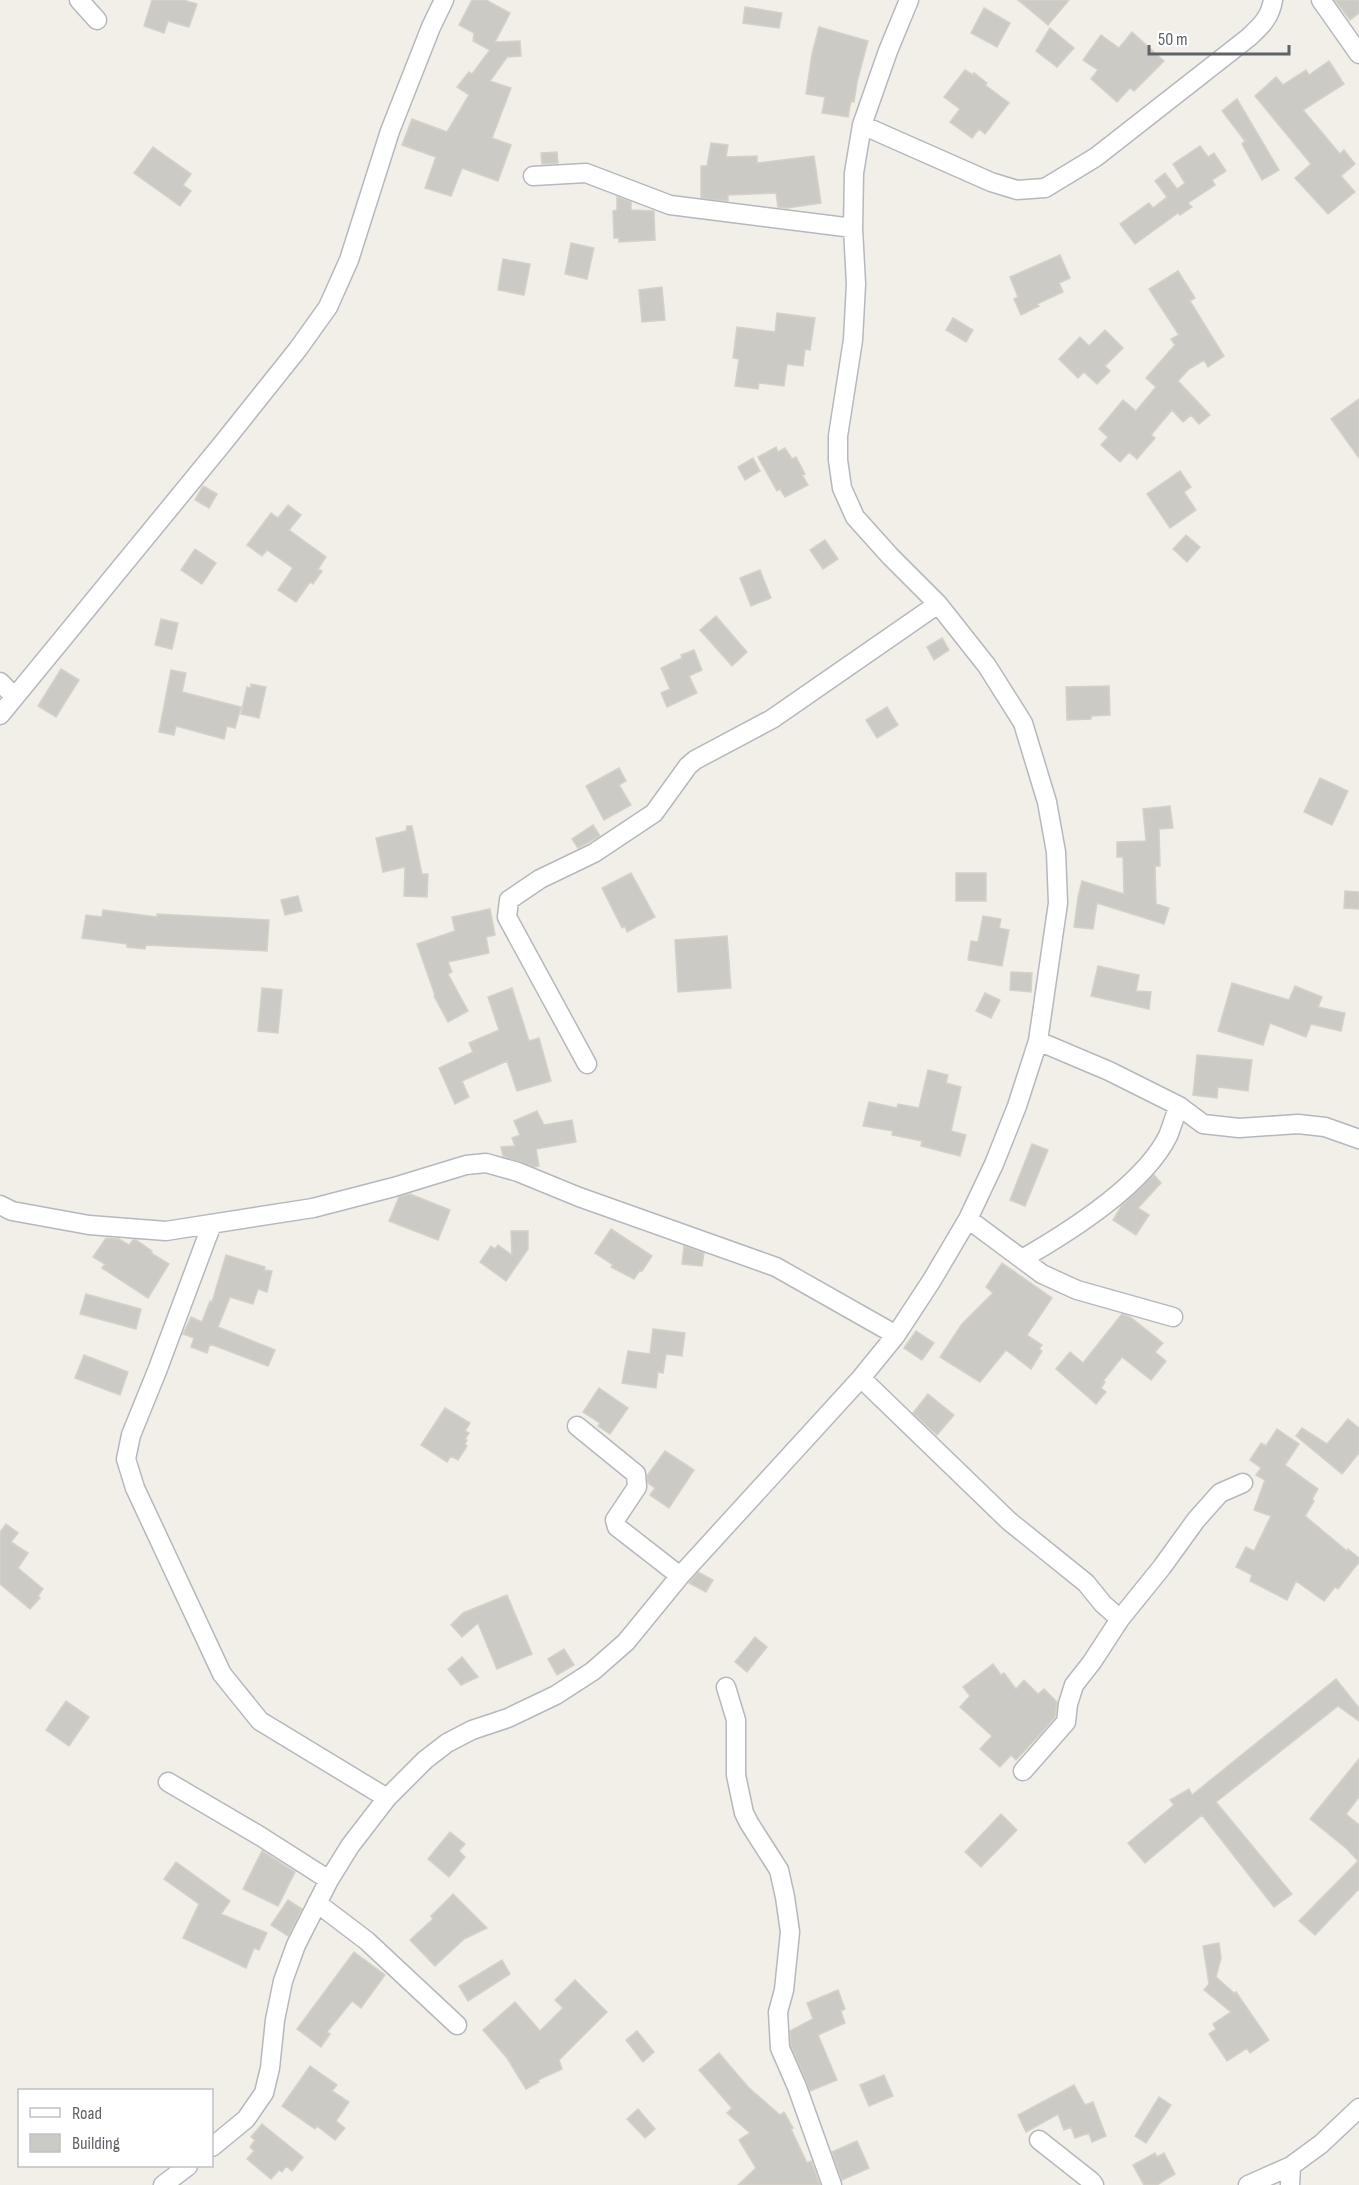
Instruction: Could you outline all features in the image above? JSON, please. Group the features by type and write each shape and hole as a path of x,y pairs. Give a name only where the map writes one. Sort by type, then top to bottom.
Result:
{"street":[{"path":"79,0 97,20"},
{"path":"0,715 126,564 298,349 328,307 349,260 390,131 430,27 444,0"},
{"path":"213,2146 246,2119 264,2093 283,1981 296,1945 328,1880 350,1846 387,1798 425,1760 447,1743 472,1730 508,1718 556,1695 593,1671 626,1642 681,1576 861,1378 896,1335 968,1220 998,1155 1017,1106 1038,1041 1058,903 1056,852 1047,802 1023,723 987,666 938,604 890,556 855,516 842,488 838,460 838,436 853,340 856,284 853,228 854,173 862,124 909,0"},
{"path":"862,124 992,182 1017,190 1045,188 1096,157 1248,38 1263,25 1271,13 1273,0"},
{"path":"1321,0 1359,54"},
{"path":"533,176 586,173 670,204 853,228"},
{"path":"587,1065 507,917 509,900 540,879 594,854 654,813 695,759 772,719 938,604"},
{"path":"0,682 14,696"},
{"path":"1038,1041 1109,1071 1179,1106 1203,1124 1239,1128 1286,1124 1325,1127 1359,1139"},
{"path":"1022,1259 1059,1238 1105,1204 1139,1174 1167,1136 1179,1106"},
{"path":"0,1206 12,1211 89,1225 166,1231 313,1208 466,1165 486,1163 518,1172 579,1197 776,1267 896,1335"},
{"path":"968,1220 1042,1275 1077,1290 1173,1317"},
{"path":"212,1224 131,1435 126,1459 135,1488 222,1674 260,1721 387,1798"},
{"path":"861,1378 1009,1521 1086,1583 1103,1604 1120,1619"},
{"path":"577,1426 636,1474 637,1486 615,1520 617,1527 681,1576"},
{"path":"1023,1771 1066,1722 1068,1704 1074,1685 1120,1619 1196,1520 1220,1493 1243,1483"},
{"path":"726,1687 736,1720 736,1774 744,1813 779,1870 785,1897 790,1932 784,1990 778,2012 780,2048 797,2087 832,2185"},
{"path":"168,1782 260,1836 328,1880"},
{"path":"317,1903 367,1941 457,2025"},
{"path":"1248,2185 1291,2166 1321,2144 1359,2108"},
{"path":"1039,2140 1094,2185"},
{"path":"1290,2185 1291,2166"},
{"path":"163,2185 187,2167"}],"building":[{"path":"152,0 183,0 197,4 189,27 168,21 164,33 144,26"},
{"path":"472,0 486,0 510,13 495,42 520,41 521,56 507,57 490,81 511,88 492,138 511,145 498,181 462,168 451,196 425,188 436,157 402,145 412,119 447,132 469,95 457,87 469,72 472,74 490,50 473,41 474,33 459,25"},
{"path":"1018,0 1069,0 1048,25"},
{"path":"1335,0 1359,0 1359,13 1350,20"},
{"path":"745,7 782,13 779,28 743,23"},
{"path":"984,8 1010,23 997,47 971,33"},
{"path":"819,27 868,41 854,102 851,101 848,117 822,113 825,97 806,94"},
{"path":"1050,28 1074,48 1057,67 1036,51"},
{"path":"1132,32 1164,61 1134,91 1130,88 1117,102 1091,79 1098,70 1083,60 1101,35 1119,48"},
{"path":"1329,61 1344,84 1303,110 1340,154 1344,150 1355,164 1341,176 1355,192 1328,214 1295,178 1311,164 1255,96 1276,77 1283,85 1306,70 1309,75"},
{"path":"965,70 973,75 974,73 987,83 985,85 1009,103 985,134 979,129 972,138 950,122 960,109 944,97"},
{"path":"1237,99 1279,170 1262,180 1242,144 1245,141 1222,111"},
{"path":"711,143 728,145 726,157 757,156 757,163 814,156 821,203 787,208 778,207 776,193 728,195 728,201 701,198 701,166 707,166"},
{"path":"1200,146 1208,157 1214,153 1226,171 1212,180 1215,185 1188,203 1192,207 1180,215 1178,213 1135,244 1120,224 1149,203 1153,208 1167,197 1155,181 1165,173 1177,189 1185,183 1173,164"},
{"path":"153,147 191,174 183,185 191,191 180,206 134,173"},
{"path":"557,152 558,163 542,164 541,153"},
{"path":"617,197 631,202 631,210 654,211 655,240 619,242 619,238 614,238 613,211 617,210"},
{"path":"571,243 594,248 587,279 565,274"},
{"path":"1060,255 1070,278 1059,283 1063,292 1037,304 1039,306 1021,315 1014,299 1018,297 1010,277"},
{"path":"503,259 530,264 524,295 498,290"},
{"path":"1178,271 1195,298 1190,301 1224,356 1208,367 1204,360 1189,369 1178,381 1210,415 1199,424 1191,415 1183,422 1172,410 1151,435 1155,438 1137,459 1129,452 1120,462 1101,445 1108,437 1099,429 1123,400 1136,411 1156,387 1146,378 1175,345 1171,339 1179,335 1149,289"},
{"path":"662,287 665,320 642,322 639,290"},
{"path":"777,313 815,318 810,350 805,349 803,366 787,364 784,386 759,383 758,389 735,386 739,359 733,358 737,327 775,332"},
{"path":"953,318 973,330 966,342 946,330"},
{"path":"1105,330 1123,348 1105,366 1110,371 1097,384 1084,372 1078,378 1059,359 1080,337 1089,346"},
{"path":"1359,399 1359,458 1331,419"},
{"path":"776,447 778,452 785,448 792,459 796,457 808,485 785,497 780,489 777,491 758,457"},
{"path":"753,458 760,471 745,480 738,467"},
{"path":"1180,471 1191,487 1184,492 1196,510 1170,528 1147,494"},
{"path":"203,486 217,494 209,508 195,500"},
{"path":"288,505 301,515 289,530 326,557 318,569 322,571 313,584 310,582 296,602 278,590 293,568 267,550 262,556 247,545 271,513 278,518"},
{"path":"1186,535 1200,547 1187,562 1173,549"},
{"path":"825,540 838,559 823,569 810,550"},
{"path":"195,549 216,563 202,584 181,570"},
{"path":"760,570 771,598 751,606 740,578"},
{"path":"716,616 747,652 732,666 700,630"},
{"path":"161,619 178,623 172,649 155,645"},
{"path":"942,638 949,650 934,660 927,647"},
{"path":"694,650 702,670 689,676 697,693 667,707 661,693 670,689 661,668 682,658 681,655"},
{"path":"61,669 79,680 56,717 38,706"},
{"path":"171,670 186,673 182,692 241,707 235,728 227,726 224,739 176,726 174,735 159,732"},
{"path":"251,684 266,687 259,718 241,714 247,687 251,688"},
{"path":"1109,686 1110,715 1067,720 1066,687"},
{"path":"887,707 898,725 877,738 866,720"},
{"path":"619,768 626,781 619,785 631,805 604,820 586,786"},
{"path":"1320,778 1348,791 1332,825 1304,812"},
{"path":"1170,806 1173,828 1159,829 1160,866 1155,866 1156,904 1169,908 1164,924 1097,903 1093,929 1074,927 1082,881 1124,894 1123,857 1117,857 1117,842 1146,841 1143,809"},
{"path":"593,825 600,836 578,848 572,839"},
{"path":"407,826 412,826 422,874 428,874 427,897 404,896 405,867 383,872 376,838 406,831"},
{"path":"631,873 655,917 627,932 625,926 622,928 602,888"},
{"path":"956,873 986,873 986,901 956,901"},
{"path":"1345,891 1359,892 1359,909 1344,908"},
{"path":"298,896 302,911 285,915 281,900"},
{"path":"490,909 495,935 486,937 489,953 448,962 452,972 448,974 468,1011 448,1022 434,996 417,944 455,931 452,917"},
{"path":"103,910 157,917 157,914 269,920 267,951 146,945 145,949 127,947 127,944 82,938 86,915 102,917"},
{"path":"983,916 1001,919 999,928 1009,930 1002,966 968,960 971,941 978,942"},
{"path":"727,936 731,988 678,992 675,940"},
{"path":"1098,966 1139,975 1136,991 1151,992 1149,1009 1091,996"},
{"path":"1011,972 1032,973 1031,992 1010,990"},
{"path":"1232,983 1289,1000 1295,986 1322,997 1318,1007 1345,1013 1341,1031 1311,1024 1306,1037 1270,1023 1263,1045 1218,1031"},
{"path":"262,988 282,990 278,1033 258,1031"},
{"path":"512,988 529,1041 539,1038 551,1081 517,1091 507,1061 462,1081 469,1097 455,1104 439,1068 473,1052 469,1043 499,1030 488,997"},
{"path":"985,993 1000,1000 991,1018 976,1011"},
{"path":"1197,1055 1252,1060 1248,1091 1218,1087 1217,1098 1193,1095"},
{"path":"928,1070 948,1075 946,1083 961,1087 951,1131 966,1135 960,1156 921,1146 922,1141 892,1135 893,1131 863,1126 869,1102 897,1108 898,1104 919,1108"},
{"path":"537,1111 544,1125 572,1120 576,1142 536,1149 539,1166 535,1167 503,1156 501,1147 515,1146 512,1138 520,1135 514,1121"},
{"path":"1032,1144 1048,1150 1025,1206 1010,1200"},
{"path":"1154,1175 1161,1183 1138,1208 1149,1215 1136,1235 1113,1220 1122,1205"},
{"path":"410,1194 450,1210 438,1240 389,1221 399,1197"},
{"path":"611,1229 652,1256 634,1279 611,1267 613,1265 595,1253"},
{"path":"511,1231 528,1231 528,1249 506,1281 480,1262 491,1246 495,1249 498,1245 512,1255"},
{"path":"106,1238 119,1239 129,1245 136,1240 169,1264 148,1298 102,1268 105,1264 93,1257"},
{"path":"684,1246 704,1253 702,1266 682,1264"},
{"path":"226,1255 272,1271 267,1292 258,1289 253,1304 230,1297 218,1327 275,1350 268,1366 210,1344 207,1353 191,1347 194,1338 183,1334 191,1317 202,1322 210,1301 212,1302"},
{"path":"1002,1263 1052,1298 1027,1335 1042,1345 1039,1349 1042,1351 1031,1369 1006,1350 980,1382 940,1357 962,1324 993,1293 986,1287"},
{"path":"86,1294 141,1309 136,1329 80,1314"},
{"path":"1122,1314 1130,1317 1163,1343 1155,1352 1166,1361 1151,1380 1122,1357 1103,1381 1105,1382 1101,1388 1106,1392 1096,1404 1056,1369 1070,1352 1083,1363"},
{"path":"653,1329 685,1333 682,1356 666,1354 663,1373 658,1372 656,1388 622,1383 628,1351 650,1354"},
{"path":"916,1331 934,1343 922,1360 904,1348"},
{"path":"84,1355 128,1372 120,1395 75,1378"},
{"path":"599,1388 628,1408 610,1434 598,1426 600,1423 583,1412"},
{"path":"928,1394 954,1415 937,1435 913,1413"},
{"path":"445,1408 470,1423 465,1431 469,1433 465,1439 467,1446 458,1460 451,1456 447,1462 421,1445"},
{"path":"1348,1419 1359,1428 1359,1453 1342,1474 1296,1436 1302,1428 1327,1444"},
{"path":"1277,1429 1299,1444 1285,1465 1318,1489 1305,1516 1347,1551 1348,1549 1359,1558 1359,1562 1338,1589 1335,1587 1324,1601 1296,1581 1287,1600 1250,1581 1252,1575 1236,1567 1246,1547 1254,1551 1271,1516 1254,1510 1265,1480 1256,1475 1261,1468 1250,1460 1261,1443 1266,1446"},
{"path":"665,1451 694,1470 669,1508 650,1495 655,1488 648,1483 647,1476"},
{"path":"6,1524 18,1533 11,1542 28,1553 18,1568 43,1589 38,1596 40,1598 30,1609 0,1584 0,1532"},
{"path":"698,1572 713,1580 706,1592 689,1583"},
{"path":"507,1595 532,1654 497,1669 478,1623 462,1637 451,1625 463,1613"},
{"path":"755,1637 767,1647 747,1672 735,1662"},
{"path":"564,1649 574,1665 557,1675 548,1659"},
{"path":"462,1657 478,1677 461,1685 448,1669"},
{"path":"993,1664 1001,1675 1004,1673 1016,1689 1024,1680 1038,1694 1044,1689 1057,1702 1055,1717 1041,1733 1016,1760 1011,1755 1000,1767 980,1749 992,1736 960,1707 970,1696 963,1687"},
{"path":"1336,1679 1359,1708 1359,1721 1338,1706 1216,1802 1292,1894 1274,1907 1202,1815 1145,1863 1128,1843 1174,1805 1170,1800 1189,1789 1192,1795"},
{"path":"66,1701 89,1717 69,1746 46,1730"},
{"path":"1359,1759 1359,1797 1346,1814 1359,1825 1359,1889 1315,1935 1299,1921 1358,1861 1310,1819"},
{"path":"1001,1814 1017,1830 981,1867 965,1852"},
{"path":"450,1832 465,1844 459,1851 465,1857 449,1877 428,1859"},
{"path":"262,1851 295,1872 278,1906 243,1889"},
{"path":"176,1862 230,1901 221,1914 267,1933 259,1950 254,1948 246,1968 183,1938 199,1904 164,1879"},
{"path":"453,1894 487,1928 464,1939 435,1966 410,1940 433,1919 431,1916"},
{"path":"288,1900 302,1909 288,1936 271,1925"},
{"path":"1219,1943 1221,1958 1216,1977 1234,1993 1236,1992 1269,2040 1250,2053 1247,2048 1227,2061 1209,2034 1216,2029 1213,2024 1231,2012 1204,1990 1209,1984 1203,1946"},
{"path":"354,1952 385,1975 361,2008 352,2001 327,2032 330,2034 321,2047 297,2029"},
{"path":"502,1960 510,1974 468,2001 459,1986"},
{"path":"575,1980 607,2012 559,2060 562,2069 538,2080 539,2082 526,2089 507,2058 483,2030 515,2002 540,2031 563,2008 555,2000"},
{"path":"838,1990 845,2009 841,2011 845,2023 818,2035 837,2080 810,2091 791,2045 790,2031 813,2019 807,2003"},
{"path":"637,2031 654,2052 643,2062 626,2040"},
{"path":"719,2053 748,2087 780,2115 784,2112 807,2163 811,2161 820,2185 738,2185 756,2168 739,2140 750,2133 727,2113 732,2108 699,2070"},
{"path":"310,2066 337,2085 332,2091 349,2102 336,2121 345,2128 335,2140 317,2126 315,2129 282,2106"},
{"path":"884,2075 893,2096 869,2106 860,2085"},
{"path":"1074,2085 1085,2105 1093,2102 1106,2136 1092,2142 1089,2133 1075,2138 1071,2127 1064,2130 1058,2114 1026,2132 1018,2115"},
{"path":"1159,2097 1171,2105 1146,2143 1135,2136"},
{"path":"638,2109 655,2129 645,2138 627,2119"},
{"path":"262,2124 303,2157 292,2171 286,2166 282,2172 279,2170 271,2179 247,2159 254,2151 250,2147 255,2140 251,2137"},
{"path":"857,2141 869,2168 842,2180 832,2152"},
{"path":"1155,2153 1157,2157 1164,2153 1175,2174 1157,2185 1144,2185 1133,2165"}]}
